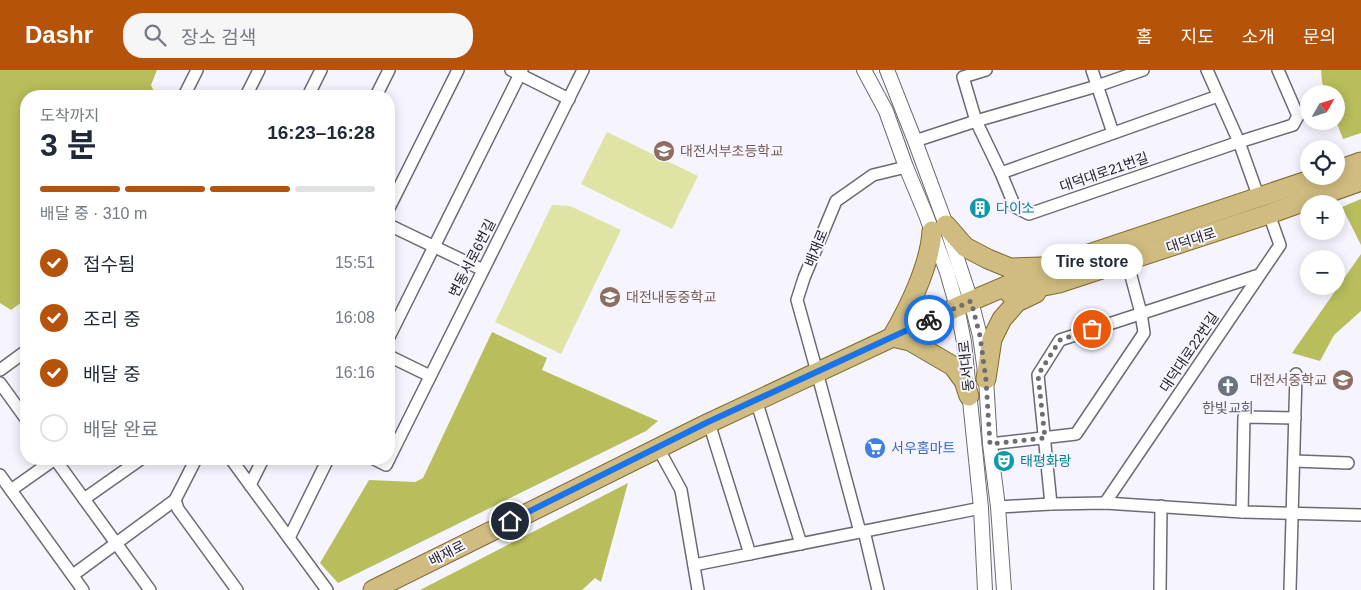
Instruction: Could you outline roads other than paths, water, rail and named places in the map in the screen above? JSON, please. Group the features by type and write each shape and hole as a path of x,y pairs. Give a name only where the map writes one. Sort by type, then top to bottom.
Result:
{"main road":[{"path":"1345,168 1361,162"},
{"name":"대덕대로","path":"1056,275 1127,261 1361,181"},
{"name":"대덕대로","path":"964,304 1056,275 1300,184"},
{"path":"969,396 964,381 953,366 910,341 892,337 905,316 931,244 939,228 965,247 1010,268 1056,275"},
{"path":"986,380 992,339 1002,320 1017,302 1056,275"},
{"name":"배재로","path":"373,590 708,422 964,304"}],"street":[{"path":"187,90 197,70"},
{"path":"249,90 259,70"},
{"path":"311,90 321,70"},
{"path":"379,90 389,70"},
{"path":"395,196 458,70"},
{"name":"변동서로6번길","path":"395,447 583,70"},
{"name":"동서대로","path":"864,70 886,112 906,167 939,228"},
{"name":"동서대로","path":"886,70 915,141 939,228 964,304 980,336 986,380 1004,590"},
{"name":"대덕대로21번길","path":"986,70 963,77 976,121 1015,207 1030,214 1294,125 1298,116 1278,70"},
{"path":"1092,70 1113,133"},
{"path":"915,141 1097,86 1143,70"},
{"path":"1208,70 1239,142 1259,198"},
{"path":"395,325 517,71 568,99"},
{"path":"1001,173 1218,96"},
{"name":"배재로","path":"878,590 797,300 804,278 836,201 873,175 906,167"},
{"name":"대덕대로22번길","path":"1105,503 1280,245 1269,214"},
{"path":"395,228 483,270"},
{"path":"990,444 1076,434 1144,333 1141,313 1127,261"},
{"path":"1051,504 1038,375 1060,340 1259,275"},
{"name":"동서대로","path":"964,304 964,342 981,508 985,590"},
{"path":"0,370 20,355"},
{"path":"395,359 430,376"},
{"path":"1290,590 1296,374"},
{"path":"0,383 20,409"},
{"path":"756,400 801,544"},
{"path":"1242,512 1244,417 1295,418"},
{"path":"708,422 750,554"},
{"path":"658,448 681,490 698,590"},
{"path":"1294,461 1348,463"},
{"path":"11,490 46,465"},
{"path":"59,465 150,590"},
{"path":"84,500 133,465"},
{"path":"73,576 175,500 193,465"},
{"path":"235,465 327,590"},
{"path":"250,485 260,465"},
{"path":"289,538 325,465"},
{"path":"0,476 83,590"},
{"path":"175,500 178,509 237,590"},
{"path":"998,507 1105,503 1242,512 1361,515"},
{"path":"1160,590 1161,506"},
{"path":"694,566 981,508"}],"place":[{"name":"대전서부초등학교","path":"664,151"},
{"name":"다이소","path":"980,208"},
{"name":"대전내동중학교","path":"610,297"},
{"name":"Tire store","path":"1092,329"},
{"name":"대전서중학교","path":"1343,380"},
{"name":"한빛교회","path":"1228,386"},
{"name":"서우홈마트","path":"875,448"},
{"name":"태평화랑","path":"1004,461"}]}
